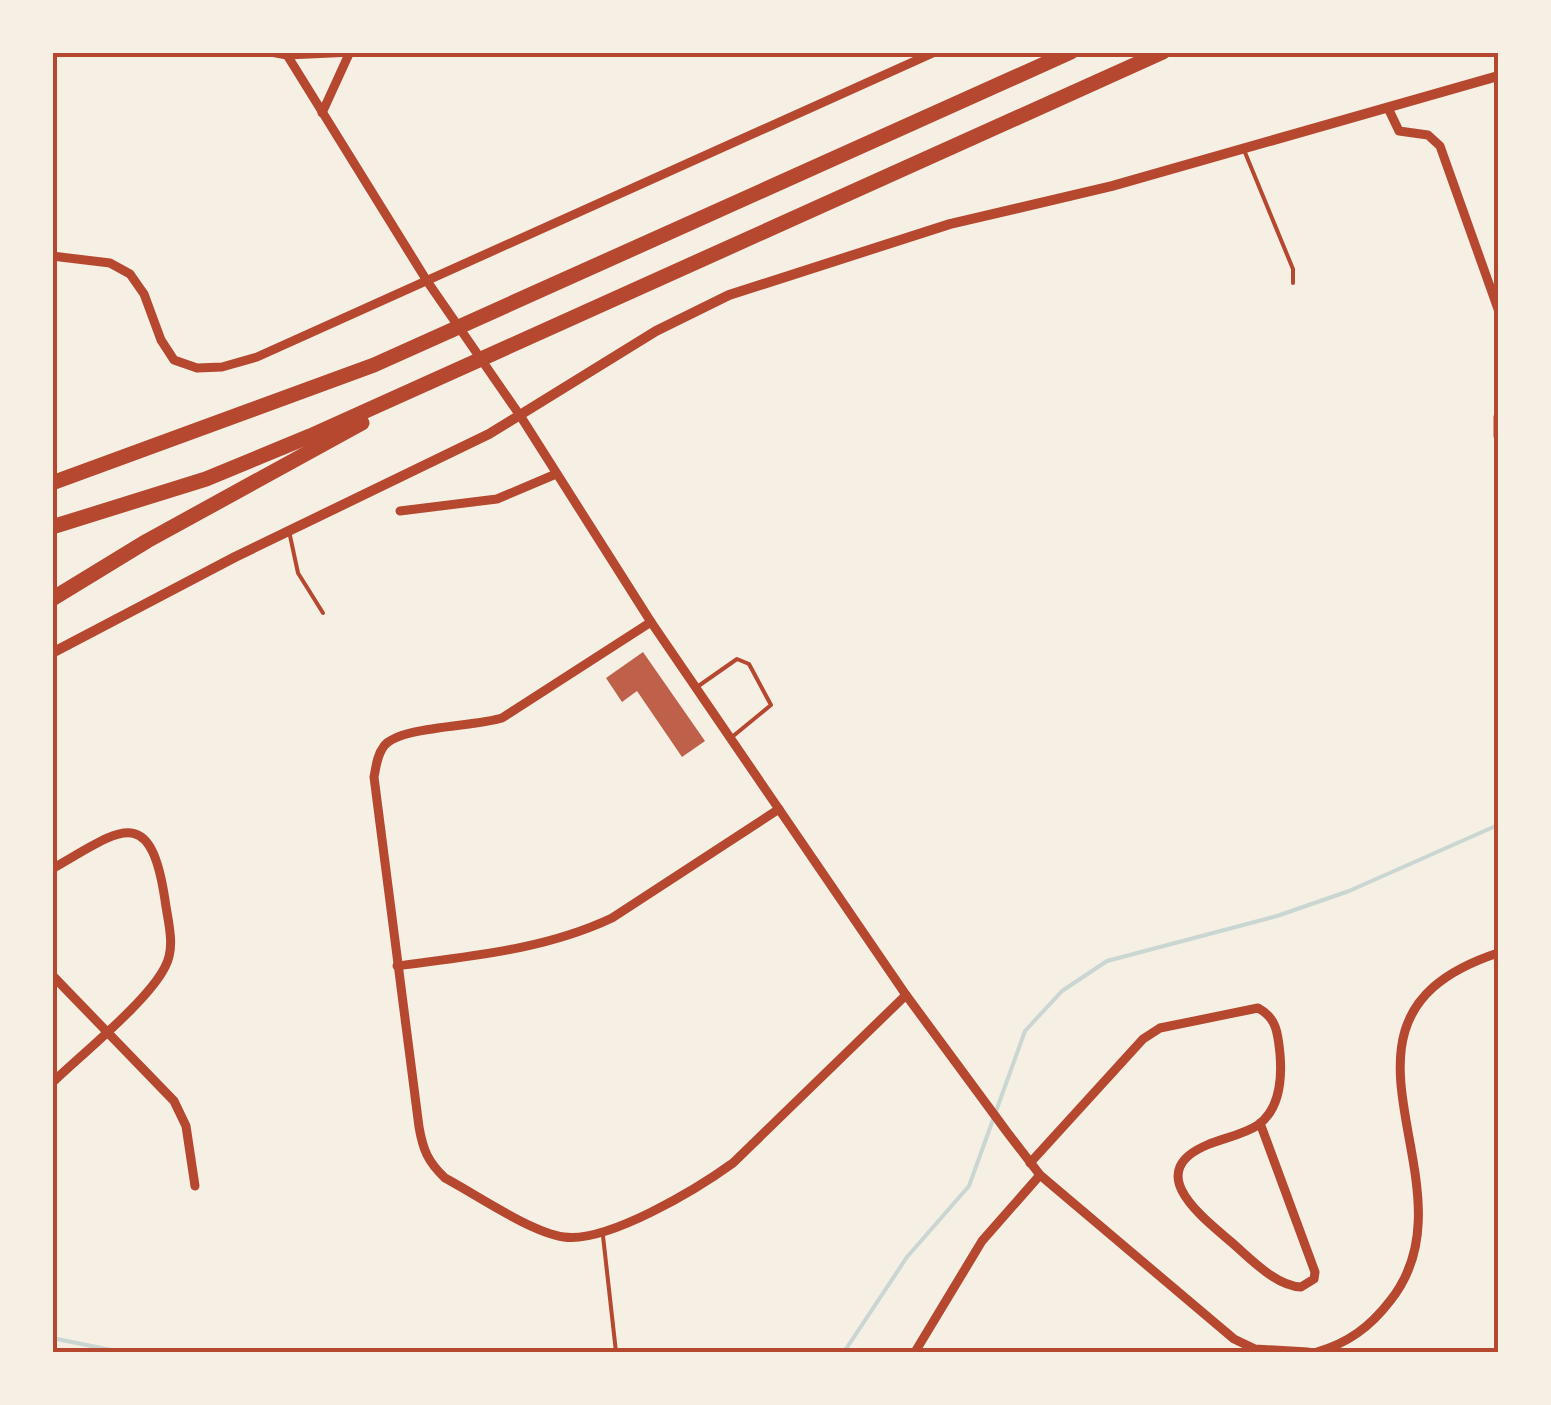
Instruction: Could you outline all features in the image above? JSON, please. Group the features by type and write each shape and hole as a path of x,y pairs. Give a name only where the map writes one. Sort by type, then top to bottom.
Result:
{"highway":[{"path":"52,483 288,400 1072,52"},
{"path":"52,527 206,479 426,386 1163,52"},
{"path":"52,599 147,541 426,386"},
{"path":"52,474 86,473"}],"street":[{"path":"52,256 110,263 130,274 144,294 170,354 185,367 222,367 257,357 427,282 935,52"},
{"path":"279,54 351,53 322,113"},
{"path":"279,54 322,113 427,282 521,417 651,622 906,995 1030,1163 1196,1311 1234,1339 1255,1349 1308,1352"},
{"path":"52,653 521,417 656,331 729,295 950,224 1244,150 1498,76"},
{"path":"1388,108 1400,131 1428,135 1440,146 1498,310"},
{"path":"1498,417 1498,436"},
{"path":"400,511 497,499 556,474"},
{"path":"651,622 502,718 475,726 401,735 384,747 374,777 419,1128 424,1153 432,1166 446,1178 560,1237 603,1231 701,1186 733,1164 906,995"},
{"path":"396,966 501,952 582,932 612,918 779,810"},
{"path":"52,870 98,842 130,833 148,840 157,854 170,956 158,980 52,1082"},
{"path":"1317,1352 1360,1333 1402,1286 1414,1262 1418,1196 1398,1072 1400,1042 1408,1022 1448,976 1498,953"},
{"path":"52,975 180,1112 195,1186"},
{"path":"1030,1163 1143,1039 1160,1028 1248,1008 1264,1011 1277,1031 1280,1083 1260,1124 1188,1156 1179,1171 1178,1185 1196,1212 1263,1269 1284,1283 1301,1287 1314,1279 1314,1272 1260,1124"},
{"path":"915,1352 982,1240 1040,1175"}],"lane":[{"path":"1244,150 1292,268 1293,283"},
{"path":"289,531 298,573 324,613"},
{"path":"697,687 737,660 749,664 771,705 730,738"},
{"path":"603,1231 616,1352"}],"building":[{"path":"643,652 705,741 682,757 637,691 622,702 606,678"}],"waterway":[{"path":"844,1352 907,1257 969,1186 1025,1031 1062,991 1107,961 1277,916 1349,891 1498,825"},
{"path":"52,1338 121,1352"}]}
